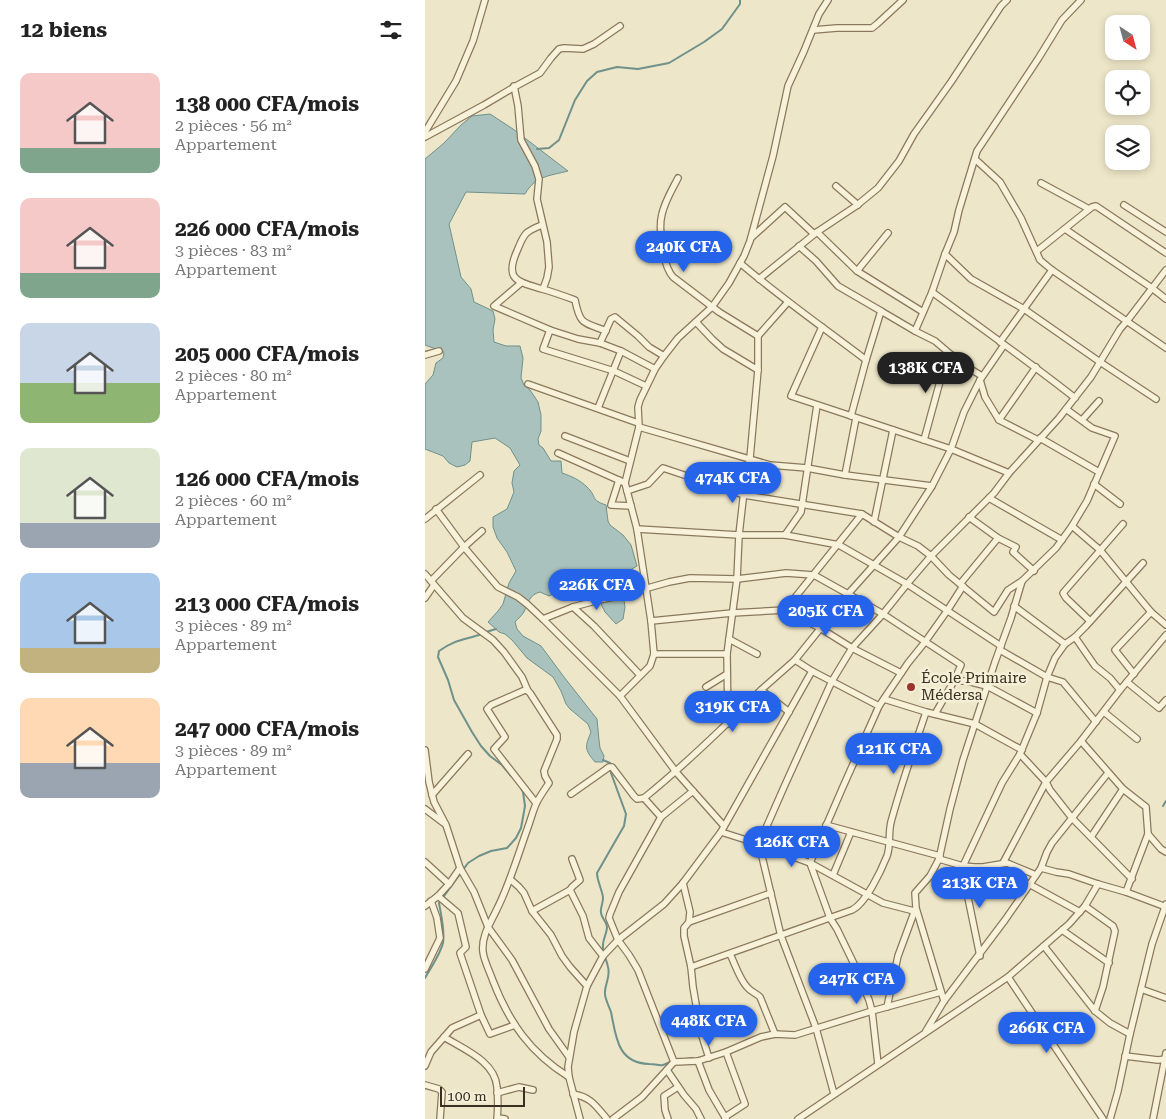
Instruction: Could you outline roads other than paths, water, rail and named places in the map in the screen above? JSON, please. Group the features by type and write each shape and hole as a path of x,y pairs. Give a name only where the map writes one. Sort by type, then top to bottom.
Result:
{"street":[{"path":"425,132 456,81 473,41 485,0"},
{"path":"631,506 611,505 630,461 639,425 638,407 646,386 664,356 678,338 712,307 741,263 751,238 773,156 788,86 819,14 828,0"},
{"path":"813,30 872,28 903,0"},
{"path":"759,279 816,233 878,188 899,161 914,134 1007,0"},
{"path":"915,331 954,232 979,148 1062,20 1081,0"},
{"path":"425,137 539,73 559,50 564,48 583,49 594,44 620,26"},
{"path":"514,86 521,140 535,166 539,179 537,199 547,242 549,267 543,289"},
{"path":"975,159 1000,182 1021,218 1040,260 1166,348"},
{"path":"678,178 667,200 661,219 665,262 669,274 712,307 759,336"},
{"path":"1041,184 1089,209"},
{"path":"836,186 858,204"},
{"path":"1124,205 1166,232"},
{"path":"1037,251 1089,209 1098,206 1166,253"},
{"path":"751,238 785,207 857,271 923,312"},
{"path":"542,225 524,235 511,263 513,275 521,283 575,300 578,313 583,322 606,330"},
{"path":"1065,229 1166,299"},
{"path":"857,271 888,233"},
{"path":"799,246 816,261 837,286 935,341 981,378 985,397 999,420 1039,439 1099,472"},
{"path":"945,254 971,279 1024,309 1156,399"},
{"path":"741,263 788,302 865,360"},
{"path":"571,794 612,767 637,799 644,798 676,772 795,660 848,594 899,537 932,486 951,449 963,412 981,378 1024,309 1052,270"},
{"path":"834,1094 816,1028 781,936 759,844 832,681 853,648 931,556 989,498 1066,409 1091,377 1120,329 1166,270"},
{"path":"521,283 494,306 550,330 578,339 600,343 621,351 655,369"},
{"path":"931,292 1036,367 1075,398"},
{"path":"727,724 727,654 737,579 739,535 746,473 750,458 758,370 759,336 788,302"},
{"path":"845,475 853,417 865,360 881,311"},
{"path":"600,343 611,319 615,317 649,347 664,356"},
{"path":"696,322 723,349 758,370"},
{"path":"822,327 791,396 951,449 1009,473"},
{"path":"550,330 543,349 613,371 646,386"},
{"path":"425,355 439,351"},
{"path":"598,408 621,351"},
{"path":"924,440 943,374 952,356"},
{"path":"999,420 1036,367"},
{"path":"528,384 598,408 639,425 770,465 807,468 845,475 932,486"},
{"path":"1081,420 1099,401"},
{"path":"785,535 801,512 817,405"},
{"path":"627,492 648,484 663,468 744,495 862,514 899,537 918,546 931,556 949,575 994,612 1008,590 1022,581 1056,548 1072,526 1087,501 1115,436 1092,428 1066,409"},
{"path":"874,522 893,430"},
{"path":"565,436 630,461"},
{"path":"558,453 622,481 637,529 654,654 651,666 620,696"},
{"path":"425,518 480,475"},
{"path":"1094,484 1120,504"},
{"path":"989,498 1062,540"},
{"path":"436,509 498,588 518,598 543,619 620,696 676,772 722,829 810,863 867,896 892,906 915,910"},
{"path":"785,610 862,514"},
{"path":"969,517 998,538 1016,547 1013,552 1034,570"},
{"path":"1089,622 1063,593 1123,524"},
{"path":"1072,526 1100,550 1151,612 1166,624"},
{"path":"637,529 739,535 785,535 839,544 907,584 1047,677 1063,682 1096,722"},
{"path":"425,598 432,583 464,547 482,531"},
{"path":"879,1064 869,1000 837,929 830,918 810,863 879,706 947,611 961,585 998,538"},
{"path":"980,956 967,896 963,866 1002,783 1021,752 1037,713 1047,677 1055,658 1065,644 1075,637 1143,563"},
{"path":"543,619 573,607 690,578 737,579 786,573 814,575 883,614 961,665 935,714"},
{"path":"425,574 463,618 493,640 504,652 522,677 527,691 557,735 557,740 544,771 549,783 536,803 510,879 488,926 483,952 504,1008 521,1034 544,1060 553,1068 569,1077"},
{"path":"944,1001 915,910 915,893 930,876 940,858 963,760 1022,581"},
{"path":"1015,606 1065,644"},
{"path":"573,607 594,626 640,675"},
{"path":"651,621 785,610 901,673"},
{"path":"1134,674 1115,650 1151,612"},
{"path":"1003,863 1046,782 1166,635"},
{"path":"1075,637 1095,666 1110,678 1120,690"},
{"path":"729,639 757,654"},
{"path":"654,654 727,654"},
{"path":"795,660 879,706"},
{"path":"580,1119 569,1077 569,1057 587,986 603,956 618,940 664,904 683,883 722,829 812,671"},
{"path":"706,686 727,674"},
{"path":"954,681 967,681 987,686 1037,713"},
{"path":"1127,682 1159,708 1166,700"},
{"path":"527,691 525,690 491,705 487,709 505,737 494,749 536,803"},
{"path":"761,690 789,712"},
{"path":"884,699 975,724 1021,752 1072,818 1132,879"},
{"path":"691,967 855,908 867,896 887,858 892,820 926,712"},
{"path":"1104,712 1137,739"},
{"path":"1081,741 1123,789 1146,807 1148,834 1126,892"},
{"path":"425,750 434,802 447,825 461,868 474,892 488,926 512,960 549,1029 569,1057"},
{"path":"433,795 468,754"},
{"path":"925,1033 944,1001 980,956 1041,868 1052,843 1108,773"},
{"path":"1091,837 1123,789"},
{"path":"674,1062 638,970 618,940 610,922 610,914 619,892 661,817 693,791"},
{"path":"644,798 661,817"},
{"path":"425,809 447,825"},
{"path":"826,825 890,842 963,866 983,867 1007,863 1036,875"},
{"path":"833,875 851,832"},
{"path":"1148,834 1166,852"},
{"path":"532,911 570,890 580,880 572,859"},
{"path":"425,862 449,884"},
{"path":"425,906 438,896 461,868"},
{"path":"1041,868 1069,874 1166,906 1152,944 1118,1090 1109,1119"},
{"path":"510,879 519,887 532,911 551,935 565,962 587,986"},
{"path":"683,883 690,910 689,922"},
{"path":"1029,884 1080,912"},
{"path":"798,1119 1008,977 1080,912 1098,884"},
{"path":"570,890 583,916 589,938 603,956"},
{"path":"709,1058 701,1034 691,967 683,932 684,928 689,922 771,893"},
{"path":"438,896 458,913 466,947 460,953 489,1034 515,1025"},
{"path":"425,969 440,938 437,918 431,901"},
{"path":"1085,906 1113,926 1114,929 1103,990 1095,1011"},
{"path":"887,1007 898,956 915,910"},
{"path":"1062,930 1109,963"},
{"path":"1044,946 1095,1011 1110,1023 1130,1034"},
{"path":"730,954 744,984 751,992 760,997 775,1034"},
{"path":"1008,977 1103,1119"},
{"path":"1141,989 1166,998"},
{"path":"613,1119 641,1097 674,1062 698,1061 726,1052 761,1037 775,1034 795,1035 941,992"},
{"path":"425,1066 431,1052 452,1028 481,1014"},
{"path":"444,1036 481,1058 495,1078 498,1118 505,1119"},
{"path":"698,1061 709,1090 726,1118 745,1104 726,1052"},
{"path":"1125,1056 1158,1060 1166,1057"},
{"path":"1153,1119 1166,1057"},
{"path":"667,1070 696,1109 701,1119"},
{"path":"425,1085 443,1092 440,1119"},
{"path":"497,1093 519,1087 533,1090"},
{"path":"668,1119 664,1096 678,1087"},
{"path":"573,1094 591,1100 607,1119"}],"water":[{"path":"490,114 568,171 538,180 525,194 466,192 449,224 461,277 471,289 474,302 493,311 495,319 493,330 494,342 506,346 520,346 523,358 521,378 524,385 538,402 541,415 539,445 551,461 561,461 562,473 581,482 596,499 606,505 610,525 623,535 631,545 637,566 623,574 621,580 625,607 623,619 616,624 605,612 594,590 583,579 549,596 540,592 533,595 524,612 515,622 517,629 523,636 541,646 597,719 600,748 604,756 603,762 595,762 587,751 591,732 588,724 566,704 553,677 527,658 512,640 488,622 503,604 509,583 516,571 507,552 497,538 493,527 493,517 507,509 514,492 512,483 514,471 520,465 510,448 495,438 472,442 470,461 465,465 457,467 449,463 443,456 425,449 425,384 433,375 436,363 443,358 444,352 425,345 425,159 472,116"}],"waterway":[{"path":"537,149 549,148 559,140 575,100 587,81 597,72 617,67 638,69 669,63 722,29 740,4 740,0"},
{"path":"486,632 496,629"},
{"path":"482,634 450,645 439,651 438,657 454,700 472,732 481,746 511,776"},
{"path":"603,760 610,763 611,773 626,814 624,826 597,873 603,898 601,913 607,927 603,943 609,971 605,996 617,1039 624,1053 630,1059 638,1062 661,1065 670,1062"},
{"path":"425,978 443,943 439,903 468,863 491,851 507,848 516,838 521,828 525,806 521,788"},
{"path":"1163,806 1166,801"},
{"path":"677,1060 693,1058"}],"place":[{"name":"École Primaire Médersa","path":"911,687"}]}
